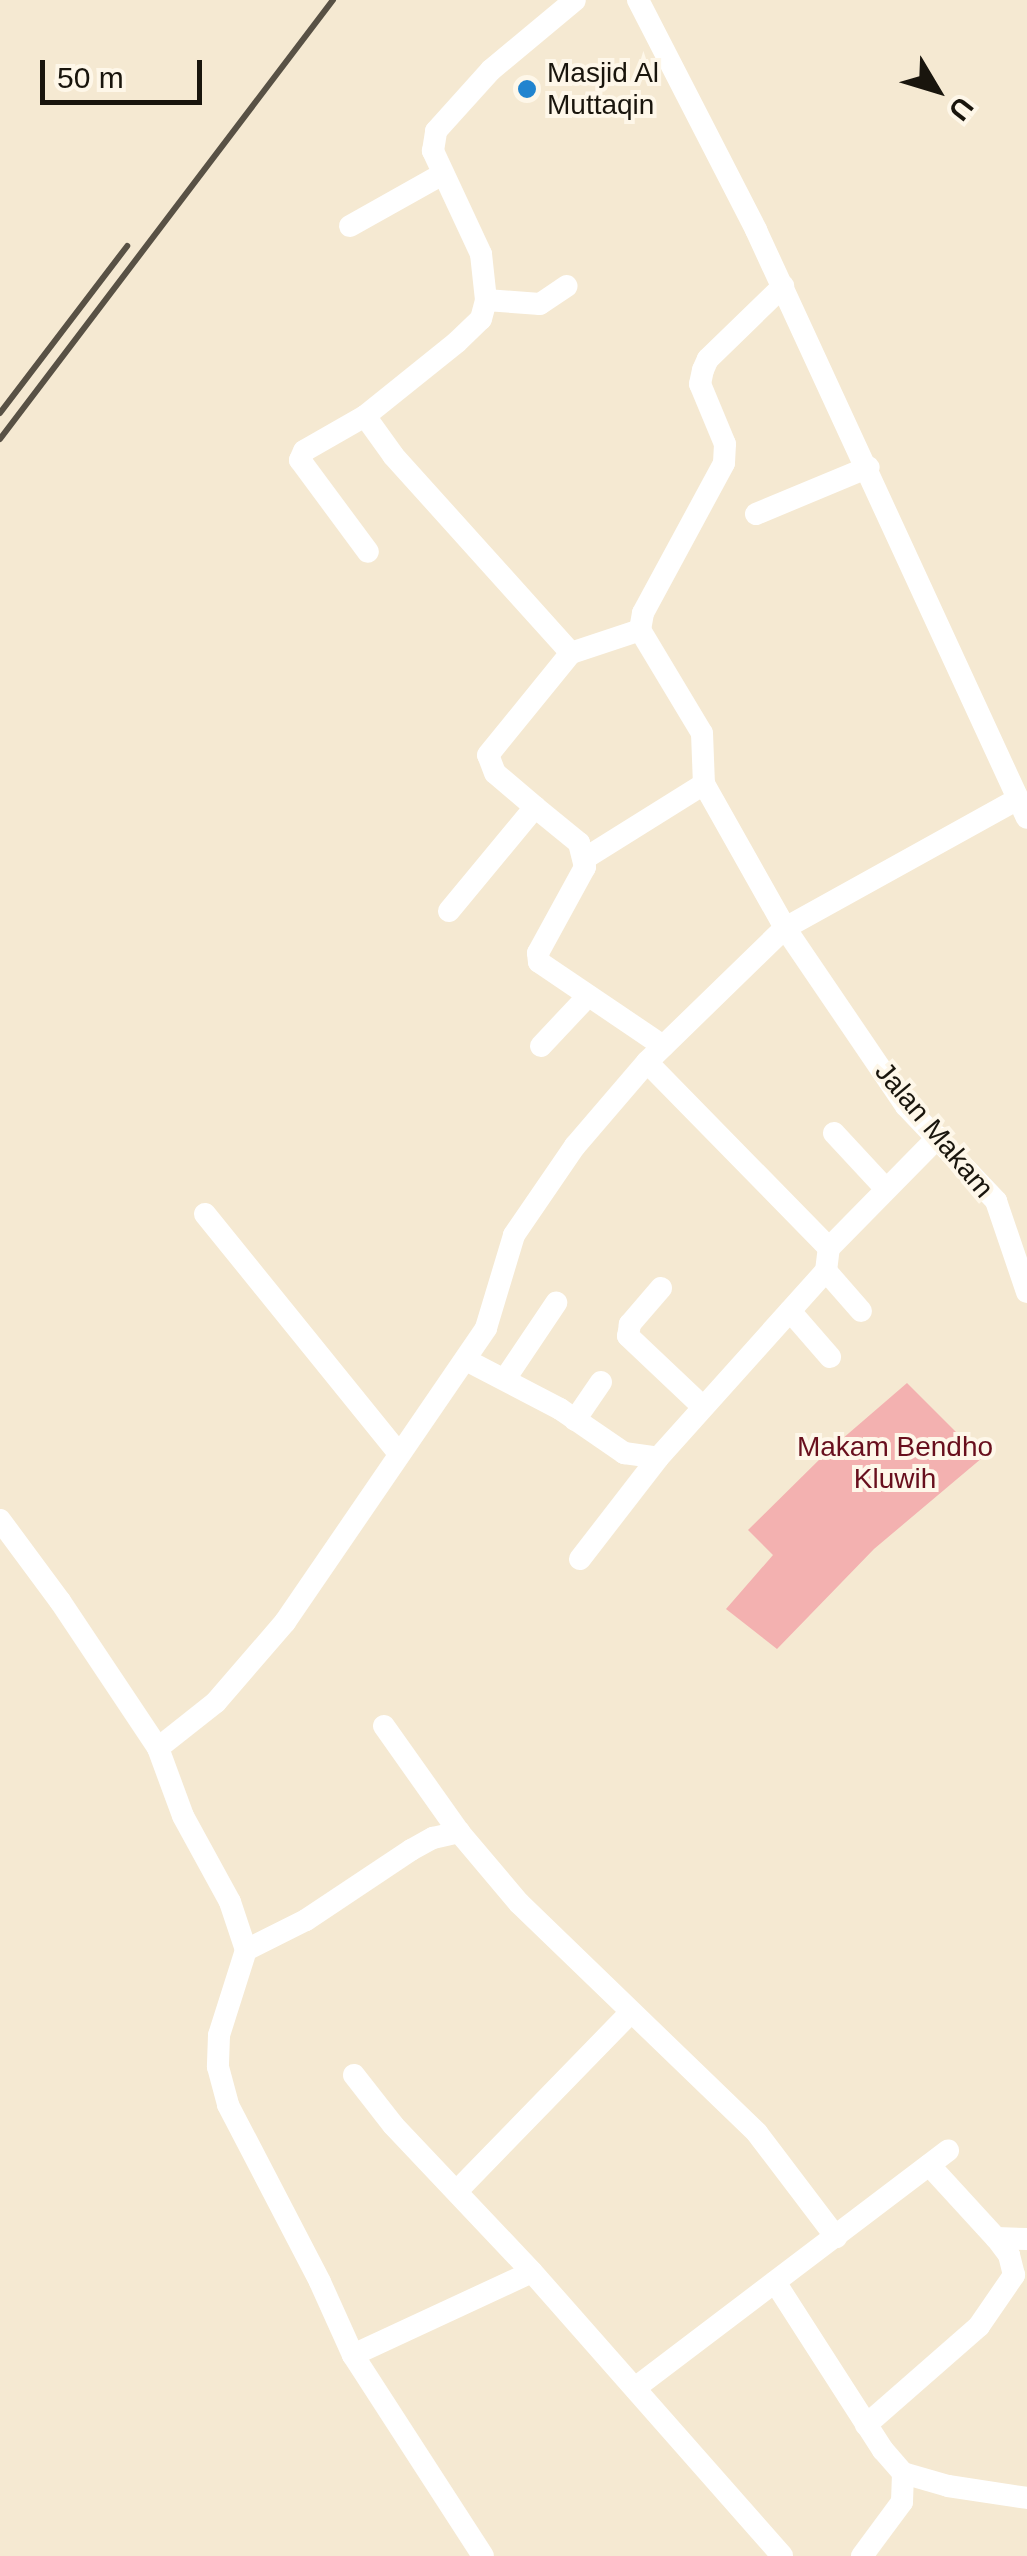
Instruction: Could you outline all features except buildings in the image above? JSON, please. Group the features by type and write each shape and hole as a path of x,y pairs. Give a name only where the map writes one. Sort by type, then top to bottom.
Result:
{"street":[{"path":"368,552 300,460 304,451 365,416 481,320 486,300 481,254 441,175 433,151 436,130 491,70 576,0"},
{"path":"158,1748 216,1702 285,1622 494,1315 514,1235 575,1146 655,1054 786,928 1022,808 783,286 638,0"},
{"path":"350,226 441,175"},
{"path":"486,300 540,304 567,286"},
{"path":"584,859 704,784 702,733 640,630 642,613 724,463 725,444 700,384 703,370 708,359 783,286"},
{"path":"365,416 392,455 571,654"},
{"path":"756,514 869,467"},
{"path":"640,630 571,654 488,754 495,773 578,843 584,859 582,877 538,952 539,962 588,996 655,1054 828,1260 861,1311"},
{"name":"Jalan Makam","path":"704,784 786,928 906,1106 996,1201 1027,1292"},
{"path":"449,911 536,807"},
{"path":"541,1046 588,996"},
{"path":"834,1133 886,1190"},
{"path":"580,1559 701,1405 790,1310 886,1190 938,1136"},
{"path":"205,1214 268,1286 398,1452"},
{"path":"661,1288 627,1334 701,1405"},
{"path":"505,1379 556,1304"},
{"path":"790,1310 830,1357"},
{"path":"466,1360 576,1420 624,1453 658,1458"},
{"path":"576,1420 601,1382"},
{"path":"0,1520 60,1600 158,1748 183,1816 230,1902 246,1950 219,2034 218,2067 228,2105 320,2282 352,2355 483,2556"},
{"path":"384,1726 459,1832 519,1902 757,2133 836,2237"},
{"path":"246,1950 306,1920 432,1838 459,1832"},
{"path":"457,2191 630,2012"},
{"path":"354,2075 393,2125 532,2272 782,2556"},
{"path":"635,2388 948,2150"},
{"path":"866,2425 978,2326 1010,2286 1014,2265 996,2238 928,2165"},
{"path":"996,2238 1027,2240"},
{"path":"352,2355 532,2272"},
{"path":"775,2282 866,2425 904,2473 948,2486 1027,2498"},
{"path":"862,2556 902,2502 904,2473"}],"green space":[{"name":"Makam Bendho Kluwih","path":"907,1383 982,1458 874,1549 777,1649 726,1609 773,1555 748,1530 827,1452"}],"railway":[{"path":"0,439 333,0"},
{"path":"0,413 127,246"}],"place":[{"name":"Masjid Al Muttaqin","path":"527,89"}]}
